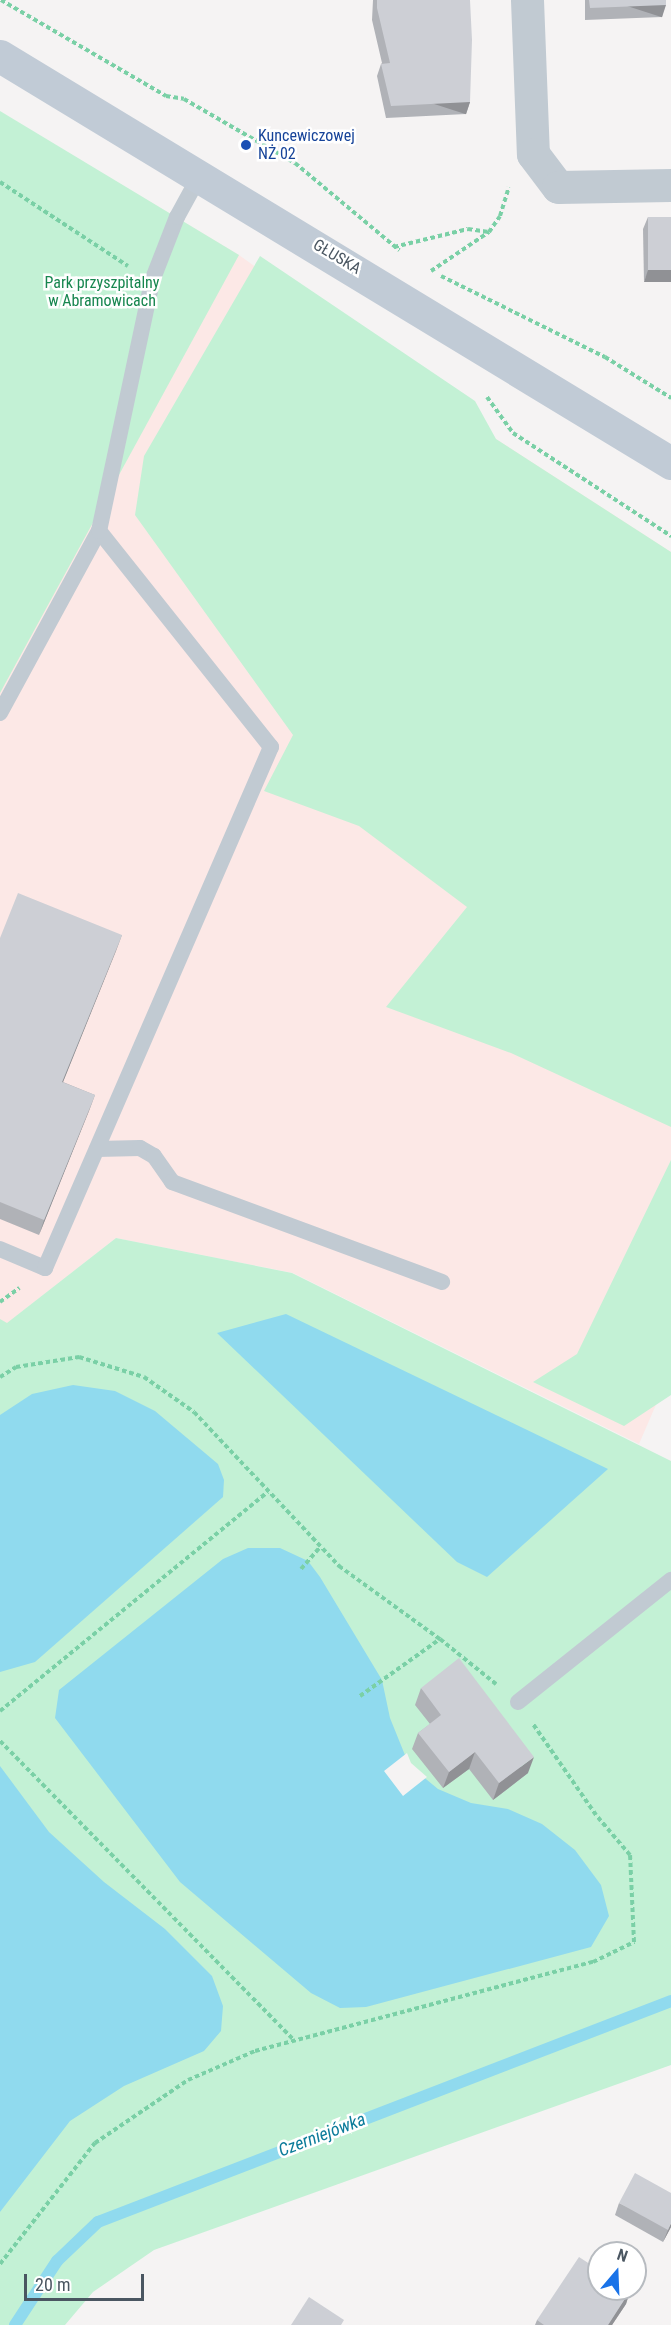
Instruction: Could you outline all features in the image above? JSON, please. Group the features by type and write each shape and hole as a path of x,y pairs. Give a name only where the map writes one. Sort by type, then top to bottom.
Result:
{"street":[{"path":"527,0 533,154 558,187 671,185"},
{"name":"GŁUSKA","path":"0,56 200,175 671,463"}],"lane":[{"path":"0,713 99,531 152,281 177,217 200,175"},
{"path":"0,1249 45,1268 271,747 99,531"},
{"path":"97,1149 140,1148 154,1156 172,1182 442,1282"},
{"path":"518,1702 671,1580"}],"path":[{"path":"1,0 166,96 184,99 295,163 403,253"},
{"path":"0,182 152,281"},
{"path":"393,247 468,229 489,232"},
{"path":"431,271 460,251"},
{"path":"422,265 605,357 671,398"},
{"path":"478,391 488,398 513,433 671,536"},
{"path":"0,1377 16,1367 79,1357 144,1377 194,1412 339,1566 440,1639 518,1702 596,1815 630,1855 634,1942 593,1962 255,2050 188,2080 95,2143 0,2264"},
{"path":"0,1711 268,1492"},
{"path":"301,1569 320,1547"},
{"path":"360,1696 440,1639"},
{"path":"0,1741 295,2040"}],"shaded area":[{"path":"0,112 239,255 496,439 671,552 671,1370 639,1444 293,1273 116,1238 0,1329"}],"green space":[{"name":"Park przyszpitalny w Abramowicach","path":"0,111 239,255 0,693"},
{"path":"260,256 475,401 496,439 671,552 671,1127 511,1053 386,1007 467,907 359,826 264,791 293,735 135,515 144,456"},
{"path":"671,1160 671,1395 624,1426 533,1382 577,1354"},
{"path":"116,1238 292,1273 671,1461 671,2065 154,2250 93,2292 65,2325 0,2325 0,1319 7,1323"}],"water":[{"path":"286,1314 608,1469 487,1577 457,1562 217,1333"},
{"path":"73,1385 115,1391 155,1411 218,1464 224,1480 223,1497 35,1662 0,1672 0,1415 32,1394"},
{"path":"248,1548 280,1548 308,1561 320,1577 382,1680 390,1718 409,1765 438,1789 471,1803 508,1809 542,1824 575,1850 601,1885 609,1916 591,1947 366,2007 340,2008 311,1993 180,1882 55,1718 59,1690 223,1559"},
{"path":"0,1766 49,1832 104,1882 165,1929 212,1976 223,2006 221,2031 204,2051 124,2086 70,2121 0,2212"}],"pier":[{"path":"407,1753 411,1763 427,1777 403,1796 384,1771"}],"building":[{"path":"377,0 470,0 472,40 470,102 391,106 381,64 390,63"},
{"path":"589,0 666,0 666,5 590,8"},
{"path":"648,217 671,217 671,270 648,270"},
{"path":"18,893 122,935 62,1082 95,1095 44,1220 0,1202 0,938"},
{"path":"459,1658 534,1757 499,1783 475,1752 449,1772 418,1733 441,1715 421,1688"},
{"path":"635,2173 671,2193 671,2223 668,2230 619,2203"},
{"path":"579,2257 587,2262 587,2301 624,2301 608,2325 544,2325 537,2320"},
{"path":"309,2297 344,2320 341,2325 291,2325"}],"waterway":[{"name":"Czerniejówka","path":"15,2325 57,2261 98,2222 671,2001"}],"place":[{"name":"Kuncewiczowej NŻ 02","path":"246,145"}]}
